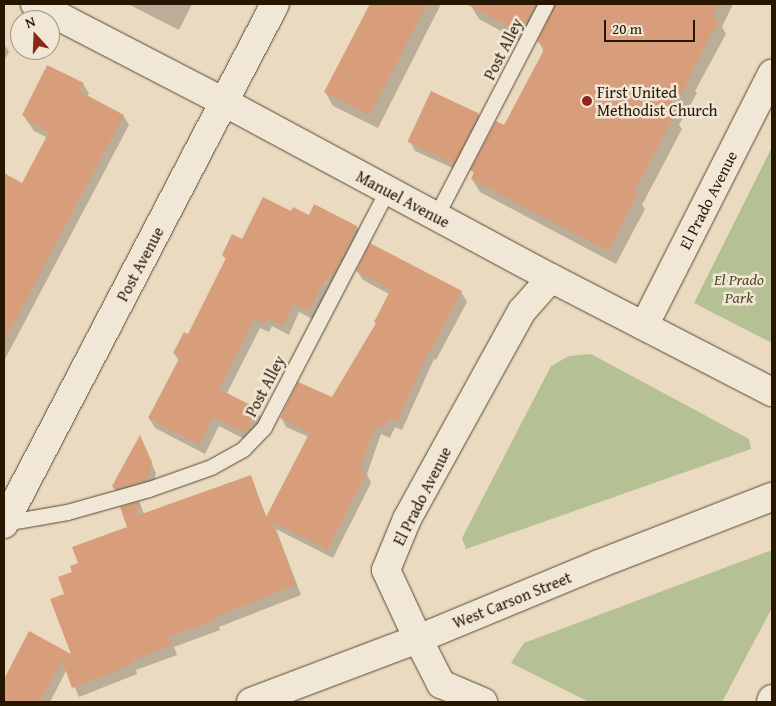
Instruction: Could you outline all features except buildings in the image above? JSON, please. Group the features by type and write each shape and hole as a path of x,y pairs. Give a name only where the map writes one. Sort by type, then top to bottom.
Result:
{"street":[{"name":"Manuel Avenue","path":"35,4 224,102 551,278 772,392"},
{"name":"Post Avenue","path":"4,524 275,4"},
{"name":"El Prado Avenue","path":"644,326 772,74"},
{"name":"El Prado Avenue","path":"483,702 442,684 418,639 386,570 406,519 522,312 551,278"},
{"name":"West Carson Street","path":"251,702 418,639 598,564 772,497"}],"lane":[{"name":"Post Alley","path":"436,216 546,4"},
{"name":"Post Alley","path":"4,524 67,512 149,490 210,467 243,450 264,427 387,191"}],"green space":[{"name":"El Prado Park","path":"772,147 772,343 694,303"},
{"path":"591,354 749,439 751,449 466,549 462,538 551,366 569,356"},
{"path":"772,550 772,608 722,702 589,702 511,663 524,643"}],"place":[{"name":"First United Methodist Church","path":"587,101"}]}
